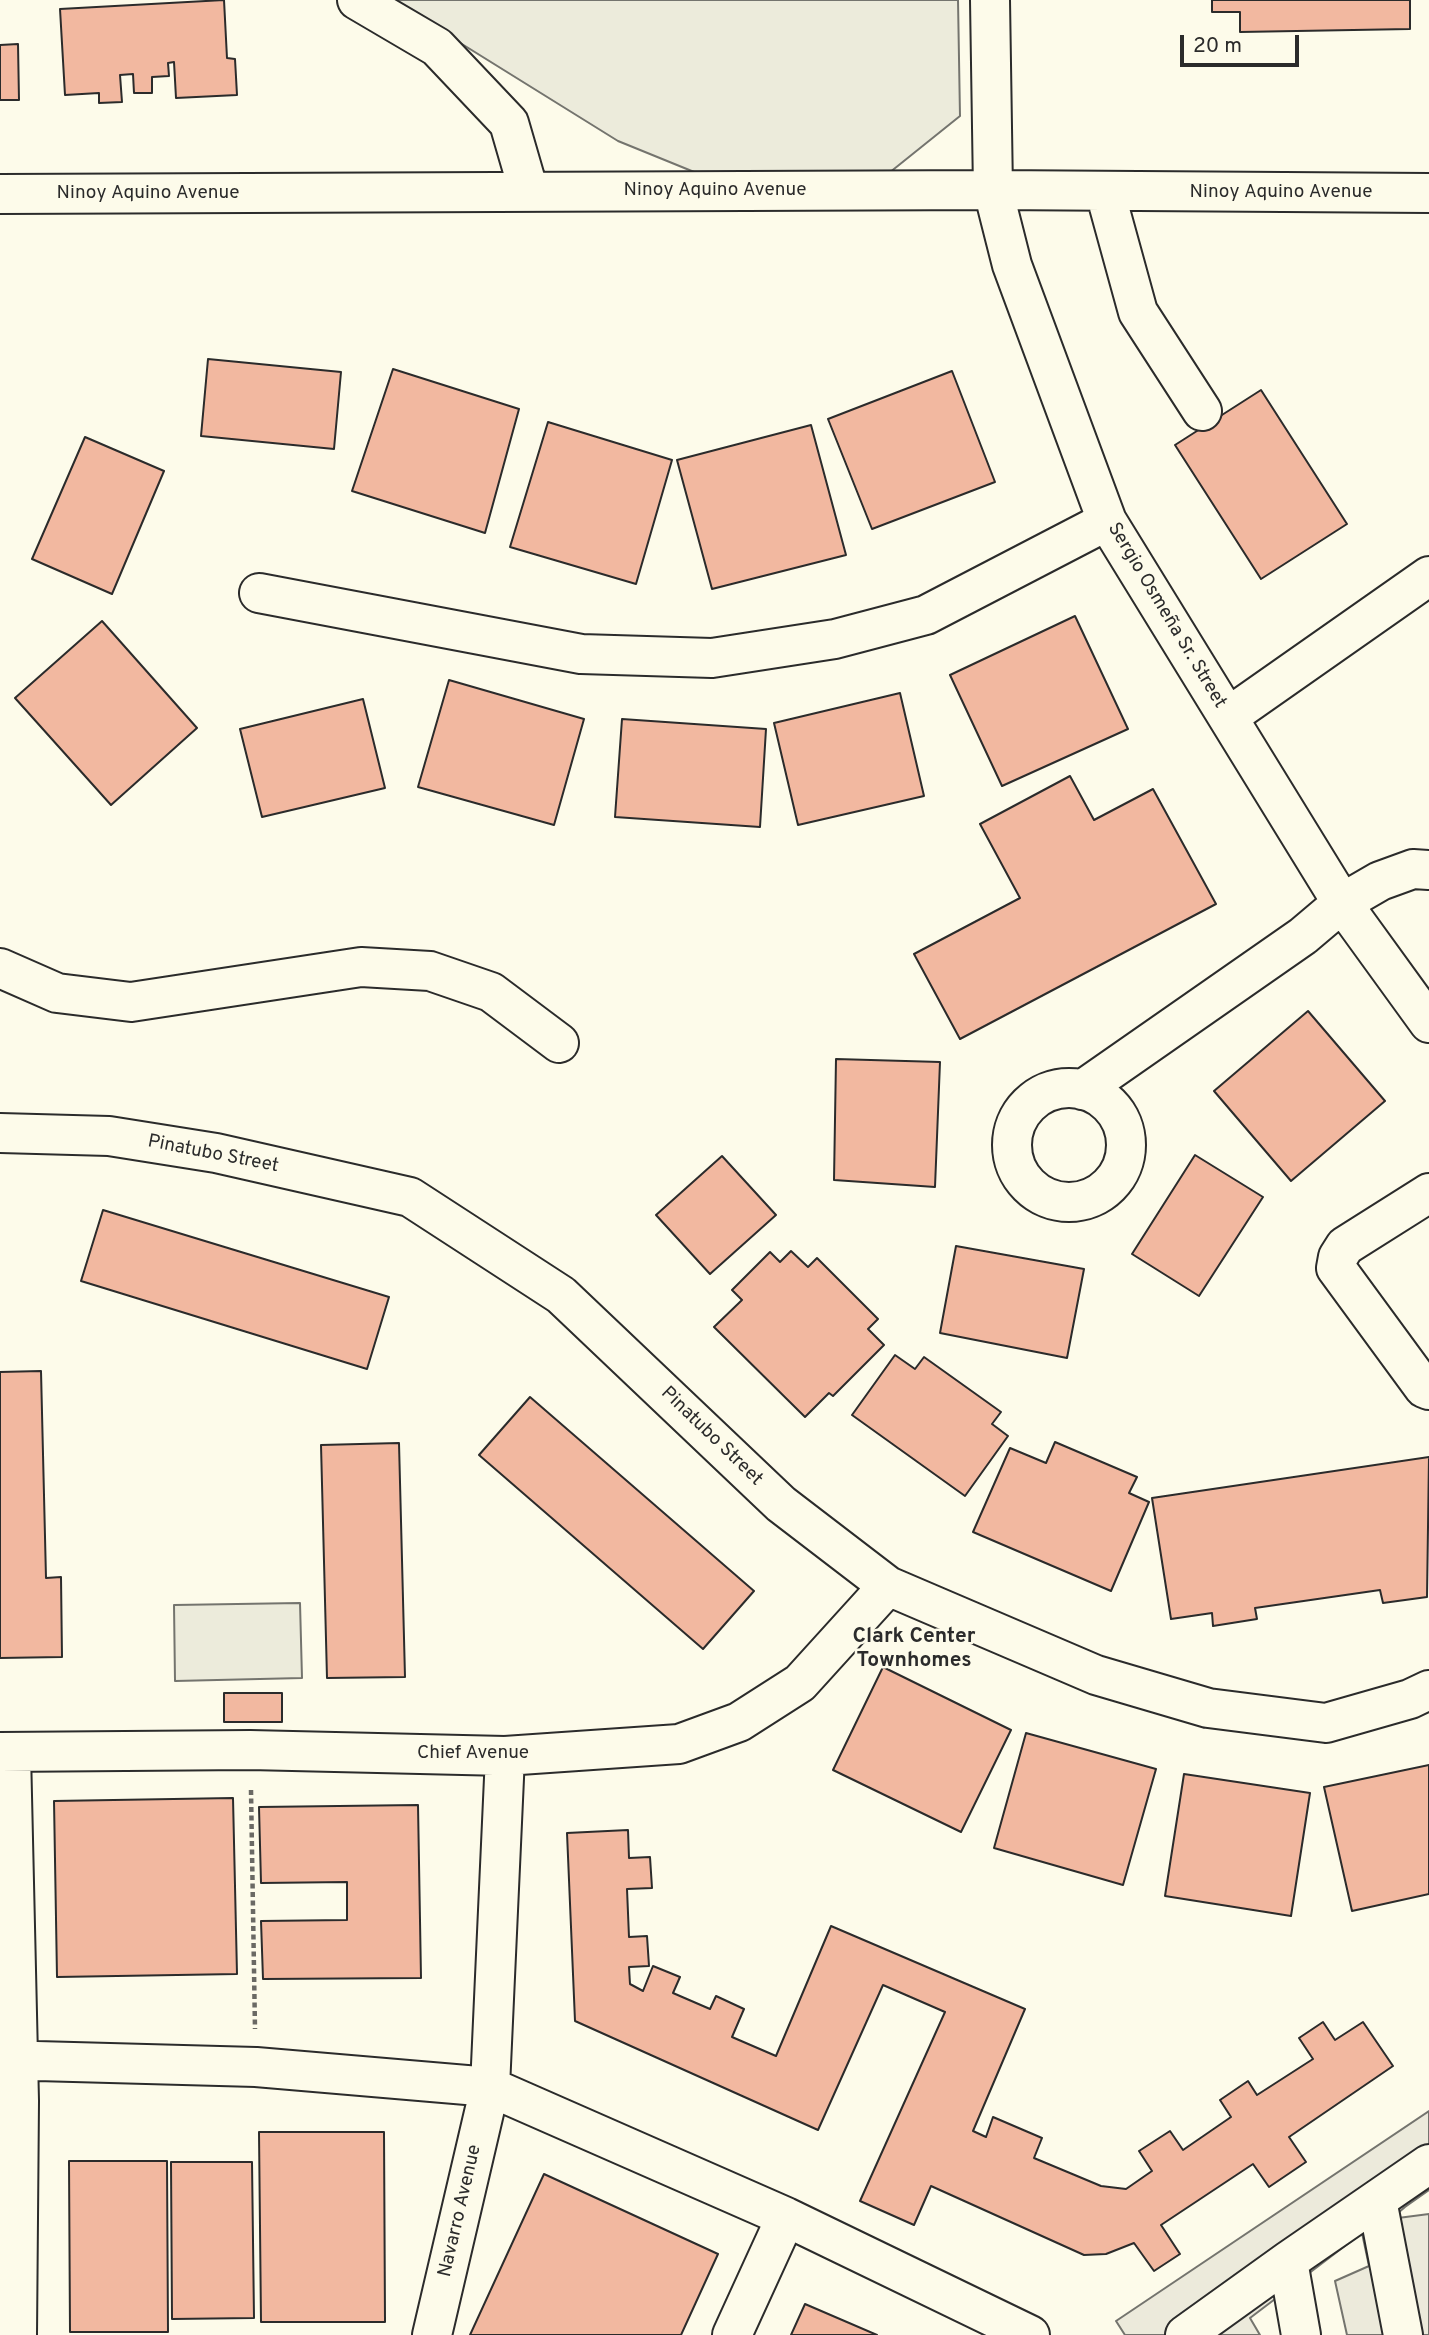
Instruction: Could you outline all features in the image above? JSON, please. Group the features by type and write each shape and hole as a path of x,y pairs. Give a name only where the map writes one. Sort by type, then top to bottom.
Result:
{"street":[{"path":"356,0 437,47 509,123 529,192"},
{"name":"Sergio Osmeña Sr. Street","path":"990,0 993,190 1012,265 1107,521 1342,903 1429,1023"},
{"name":"Ninoy Aquino Avenue","path":"0,194 993,190 1429,193"},
{"path":"1105,192 1138,312 1202,411"},
{"path":"259,593 581,654 712,658 835,639 926,615 1107,521"},
{"path":"1228,717 1429,576"},
{"path":"1082,1090 1303,936 1342,903 1380,881 1413,869 1429,870"},
{"path":"0,968 57,993 131,1002 361,967 430,971 491,992 559,1043"},
{"name":"Pinatubo Street","path":"0,1133 109,1136 216,1153 410,1197 561,1294 781,1504 888,1586 1096,1675 1208,1708 1326,1723 1410,1699 1429,1690"},
{"path":"1429,1193 1345,1246 1338,1257 1336,1268 1424,1388 1429,1390"},
{"name":"Chief Avenue","path":"6,1752 250,1750 505,1756 679,1744 739,1722 800,1683 888,1586"},
{"path":"6,1752 9,2060 17,2335"},
{"name":"Navarro Avenue","path":"432,2335 490,2087 505,1756"},
{"path":"9,2060 256,2067 490,2087 786,2217 1030,2335"},
{"path":"1185,2335 1429,2164"},
{"path":"1377,2200 1403,2335"},
{"path":"732,2335 786,2217"},
{"path":"1288,2261 1301,2335"}],"path":[{"path":"250,1750 256,2067"}],"shaded area":[{"path":"391,0 958,0 960,116 884,177 704,176 618,141"},
{"path":"300,1603 302,1678 175,1681 174,1605"},
{"path":"1429,2111 1429,2190 1398,2213 1398,2218 1429,2214 1429,2335 1347,2335 1335,2281 1369,2266 1362,2233 1250,2318 1260,2335 1125,2335 1116,2321"}],"building":[{"path":"224,0 227,58 235,59 237,95 176,98 174,62 168,63 169,76 152,77 152,93 134,93 133,74 120,75 122,102 99,103 99,93 65,95 60,9"},
{"path":"1212,0 1410,0 1410,29 1240,32 1240,12 1212,12"},
{"path":"18,44 19,100 0,100 0,45"},
{"path":"208,359 341,372 334,449 201,436"},
{"path":"393,369 519,409 485,533 352,491"},
{"path":"952,371 995,482 872,529 828,419"},
{"path":"1261,390 1347,524 1261,579 1175,445"},
{"path":"548,422 672,460 636,584 510,547"},
{"path":"811,425 846,555 712,589 677,460"},
{"path":"85,437 164,471 112,594 32,559"},
{"path":"1075,616 1128,729 1002,786 950,675"},
{"path":"102,621 197,728 111,805 15,698"},
{"path":"449,680 584,719 554,825 418,787"},
{"path":"900,693 924,796 798,825 774,723"},
{"path":"363,699 385,788 262,817 240,729"},
{"path":"622,719 766,729 760,827 615,817"},
{"path":"1070,776 1094,820 1153,789 1216,904 960,1039 914,954 1020,898 980,824"},
{"path":"1308,1011 1385,1101 1291,1181 1214,1091"},
{"path":"836,1059 940,1062 935,1187 834,1180"},
{"path":"1195,1155 1263,1197 1199,1296 1132,1254"},
{"path":"722,1156 776,1215 710,1274 656,1215"},
{"path":"103,1210 389,1297 367,1369 81,1281"},
{"path":"956,1246 1084,1269 1067,1358 940,1333"},
{"path":"791,1251 808,1267 817,1258 878,1319 868,1329 884,1345 833,1396 829,1393 805,1417 714,1327 742,1300 732,1290 770,1252 780,1262"},
{"path":"895,1355 915,1369 924,1357 1001,1412 992,1424 1008,1436 965,1496 852,1415"},
{"path":"41,1371 46,1578 61,1577 62,1657 0,1658 0,1372"},
{"path":"530,1397 754,1591 703,1649 479,1455"},
{"path":"1055,1442 1137,1477 1129,1493 1149,1502 1111,1591 973,1532 1010,1448 1046,1463"},
{"path":"399,1443 405,1677 327,1678 321,1445"},
{"path":"1429,1457 1427,1597 1383,1603 1380,1590 1255,1608 1257,1619 1213,1626 1212,1613 1171,1619 1152,1498"},
{"path":"883,1667 1011,1730 961,1832 833,1770"},
{"path":"224,1693 282,1693 282,1722 224,1722"},
{"path":"1026,1733 1156,1769 1123,1885 994,1848"},
{"path":"1429,1765 1429,1894 1352,1911 1324,1787"},
{"path":"1184,1774 1310,1793 1291,1916 1165,1896"},
{"path":"233,1798 237,1974 57,1977 54,1801"},
{"path":"418,1805 421,1978 263,1979 261,1921 347,1920 347,1882 261,1883 259,1807"},
{"path":"628,1830 629,1858 650,1857 652,1888 627,1889 629,1937 647,1936 649,1966 629,1967 630,1984 643,1991 653,1966 680,1977 673,1993 710,2009 716,1996 744,2009 732,2037 776,2056 831,1926 1025,2009 973,2131 986,2137 993,2117 1042,2138 1034,2158 1101,2186 1126,2189 1152,2171 1139,2151 1170,2131 1183,2150 1231,2117 1220,2100 1248,2081 1257,2095 1313,2059 1299,2038 1323,2022 1335,2040 1363,2022 1393,2066 1289,2137 1306,2162 1269,2187 1253,2164 1161,2225 1180,2254 1154,2271 1134,2243 1106,2254 1084,2255 931,2186 914,2225 860,2201 945,2012 883,1985 818,2130 575,2021 567,1833"},
{"path":"259,2132 384,2132 385,2322 261,2322"},
{"path":"69,2161 167,2161 168,2332 70,2332"},
{"path":"171,2162 252,2162 254,2318 172,2319"},
{"path":"544,2174 718,2254 681,2335 470,2335"},
{"path":"805,2304 877,2335 791,2335"}],"district":[{"name":"Clark Center Townhomes","path":"914,1650"}]}
